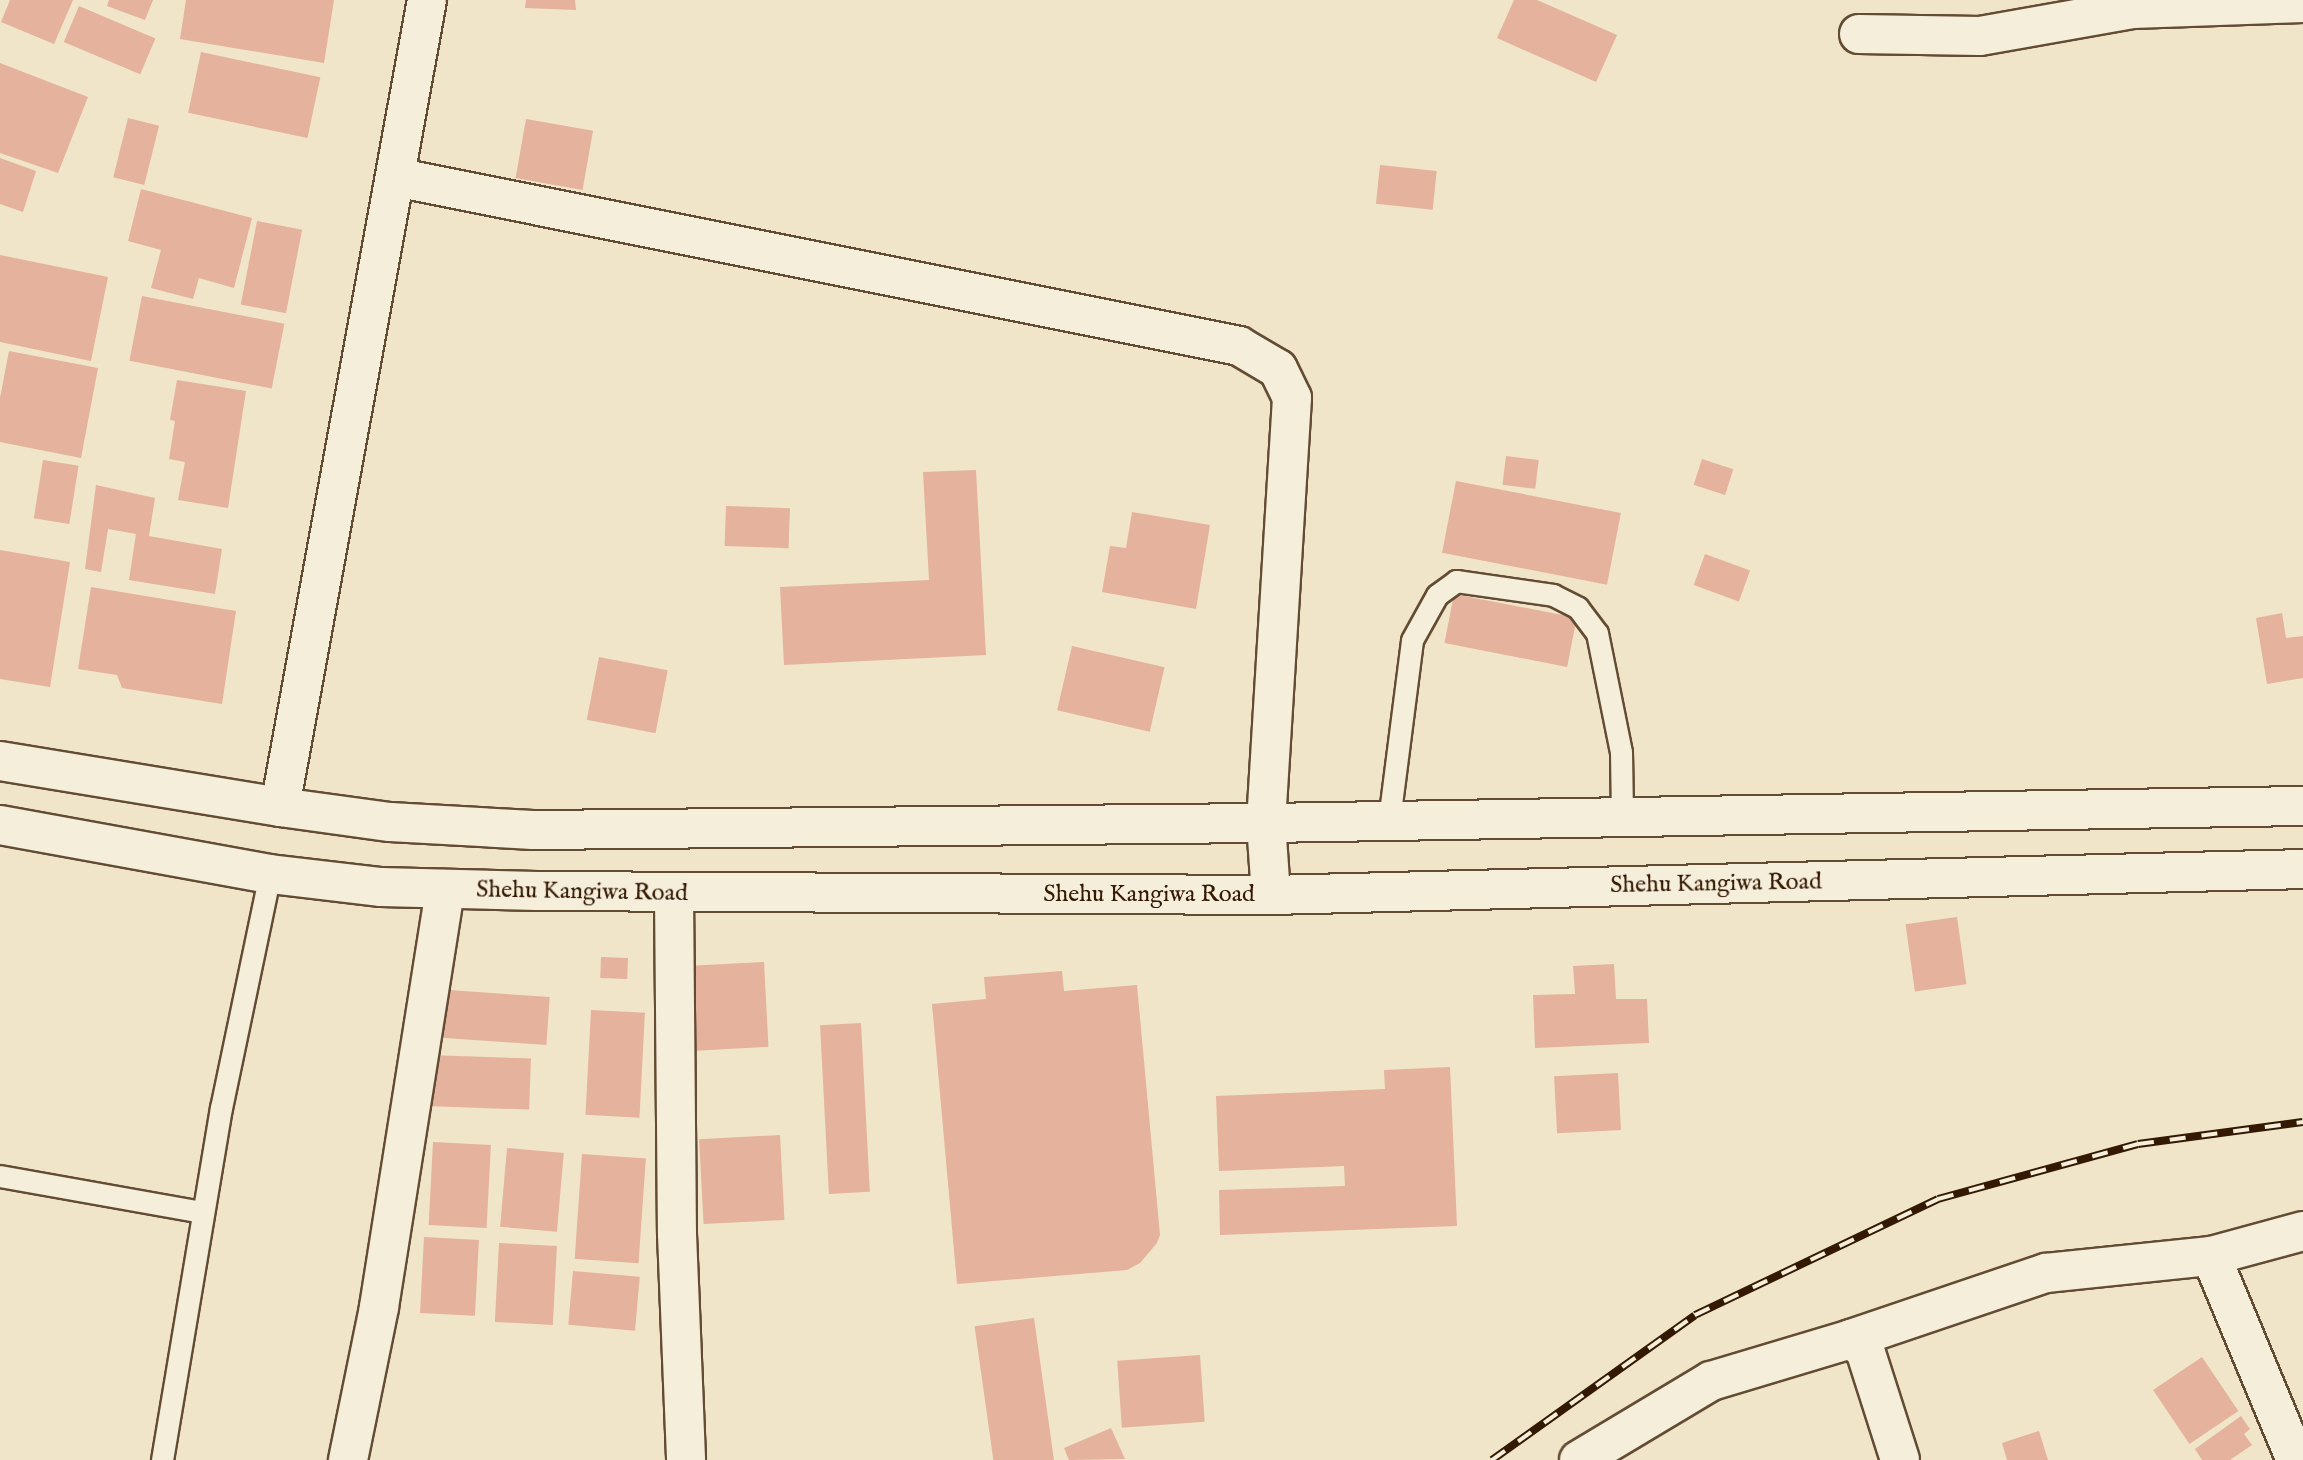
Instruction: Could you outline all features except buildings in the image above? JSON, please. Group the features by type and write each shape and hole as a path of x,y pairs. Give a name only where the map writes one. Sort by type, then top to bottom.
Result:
{"street":[{"path":"279,807 427,0"},
{"path":"1859,34 1980,36 2133,9 2303,3"},
{"path":"394,177 1239,346 1278,369 1292,398 1266,823 1271,895"},
{"path":"0,761 279,807 390,822 533,830 1266,823 2303,806"},
{"name":"Shehu Kangiwa Road","path":"0,825 270,874 381,887 445,889 674,893 1271,895 2303,869"},
{"path":"348,1460 379,1307 445,889"},
{"path":"674,893 677,1234 686,1460"},
{"path":"1579,1460 1711,1381 1852,1339 2046,1273 2211,1256 2303,1231"},
{"path":"2211,1256 2296,1460"},
{"path":"1852,1339 1865,1350 1900,1460"}],"lane":[{"path":"1389,820 1412,640 1437,595 1456,581 1553,595 1578,608 1597,633 1621,752 1622,817"},
{"path":"163,1460 221,1108 270,874"},
{"path":"0,1176 203,1212"}],"railway":[{"path":"1492,1460 1695,1315 1938,1199 2138,1144 2303,1122"}]}
